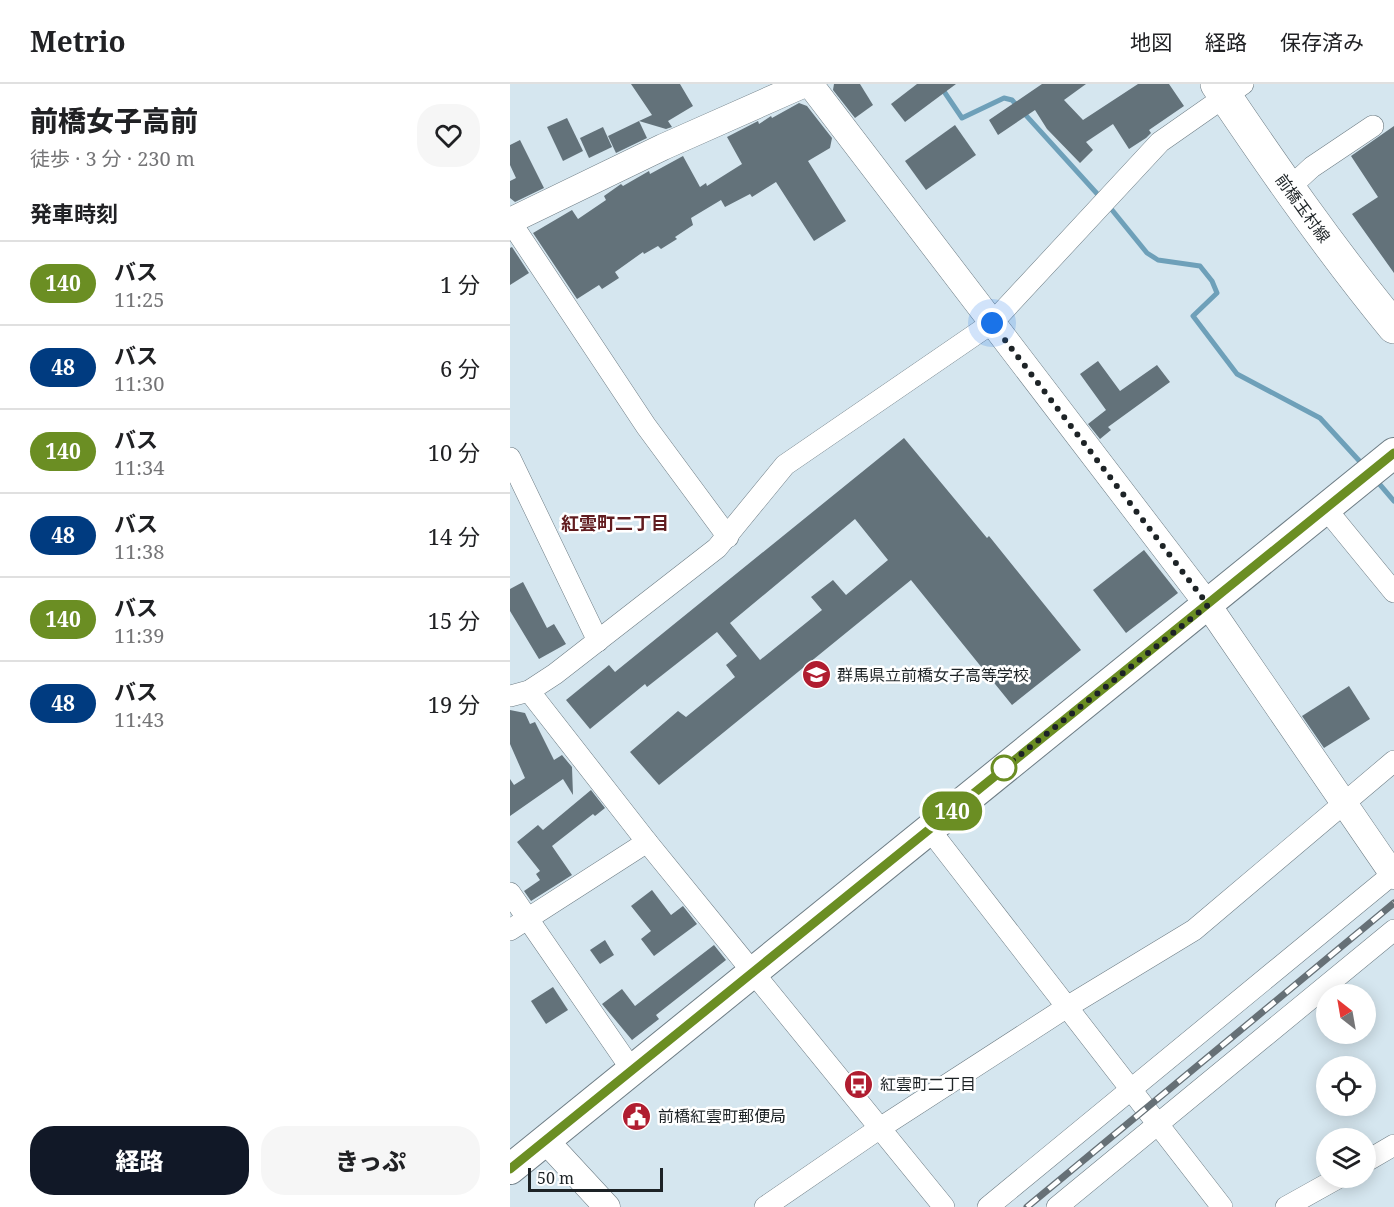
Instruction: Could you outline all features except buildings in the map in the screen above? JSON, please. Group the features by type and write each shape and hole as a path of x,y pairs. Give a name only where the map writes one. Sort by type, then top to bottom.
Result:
{"main road":[{"name":"前橋玉村線","path":"1228,88 1288,189 1394,327"},
{"path":"510,1169 1378,466"}],"street":[{"path":"728,537 646,426 510,221 663,147 805,84"},
{"path":"810,84 1208,605 1394,874 1131,1087 988,1207"},
{"path":"944,1207 647,842 520,693 598,641 728,537 785,465 992,323 1160,142 1228,88"},
{"path":"1288,189 1312,167 1373,126"},
{"path":"510,458 598,641"},
{"path":"1326,509 1394,592"},
{"path":"765,1207 880,1128 1067,1007 1194,930 1345,805 1394,761"},
{"path":"929,829 1160,1124 1222,1207"},
{"path":"519,924 647,842"},
{"path":"510,894 519,924 632,1070"},
{"path":"1057,1207 1394,930"},
{"path":"546,1141 607,1207"},
{"path":"1376,1156 1394,1145"},
{"path":"1286,1207 1320,1188"}],"waterway":[{"path":"939,84 962,118 1004,98 1012,100 1101,198"},
{"path":"1108,205 1147,253 1158,260 1200,266 1212,281 1217,293 1193,316 1237,374 1320,418 1364,466"},
{"path":"1376,480 1394,501"}],"railway":[{"path":"1027,1207 1394,903"}],"bus line":[{"name":"140","path":"510,1169 1394,453"}],"place":[{"name":"群馬県立前橋女子高等学校","path":"816,675"},
{"name":"紅雲町二丁目","path":"859,1084"},
{"name":"前橋紅雲町郵便局","path":"637,1116"}],"district":[{"name":"紅雲町二丁目","path":"615,524"}],"route":[{"path":"992,323 1208,605 1004,768"}]}
